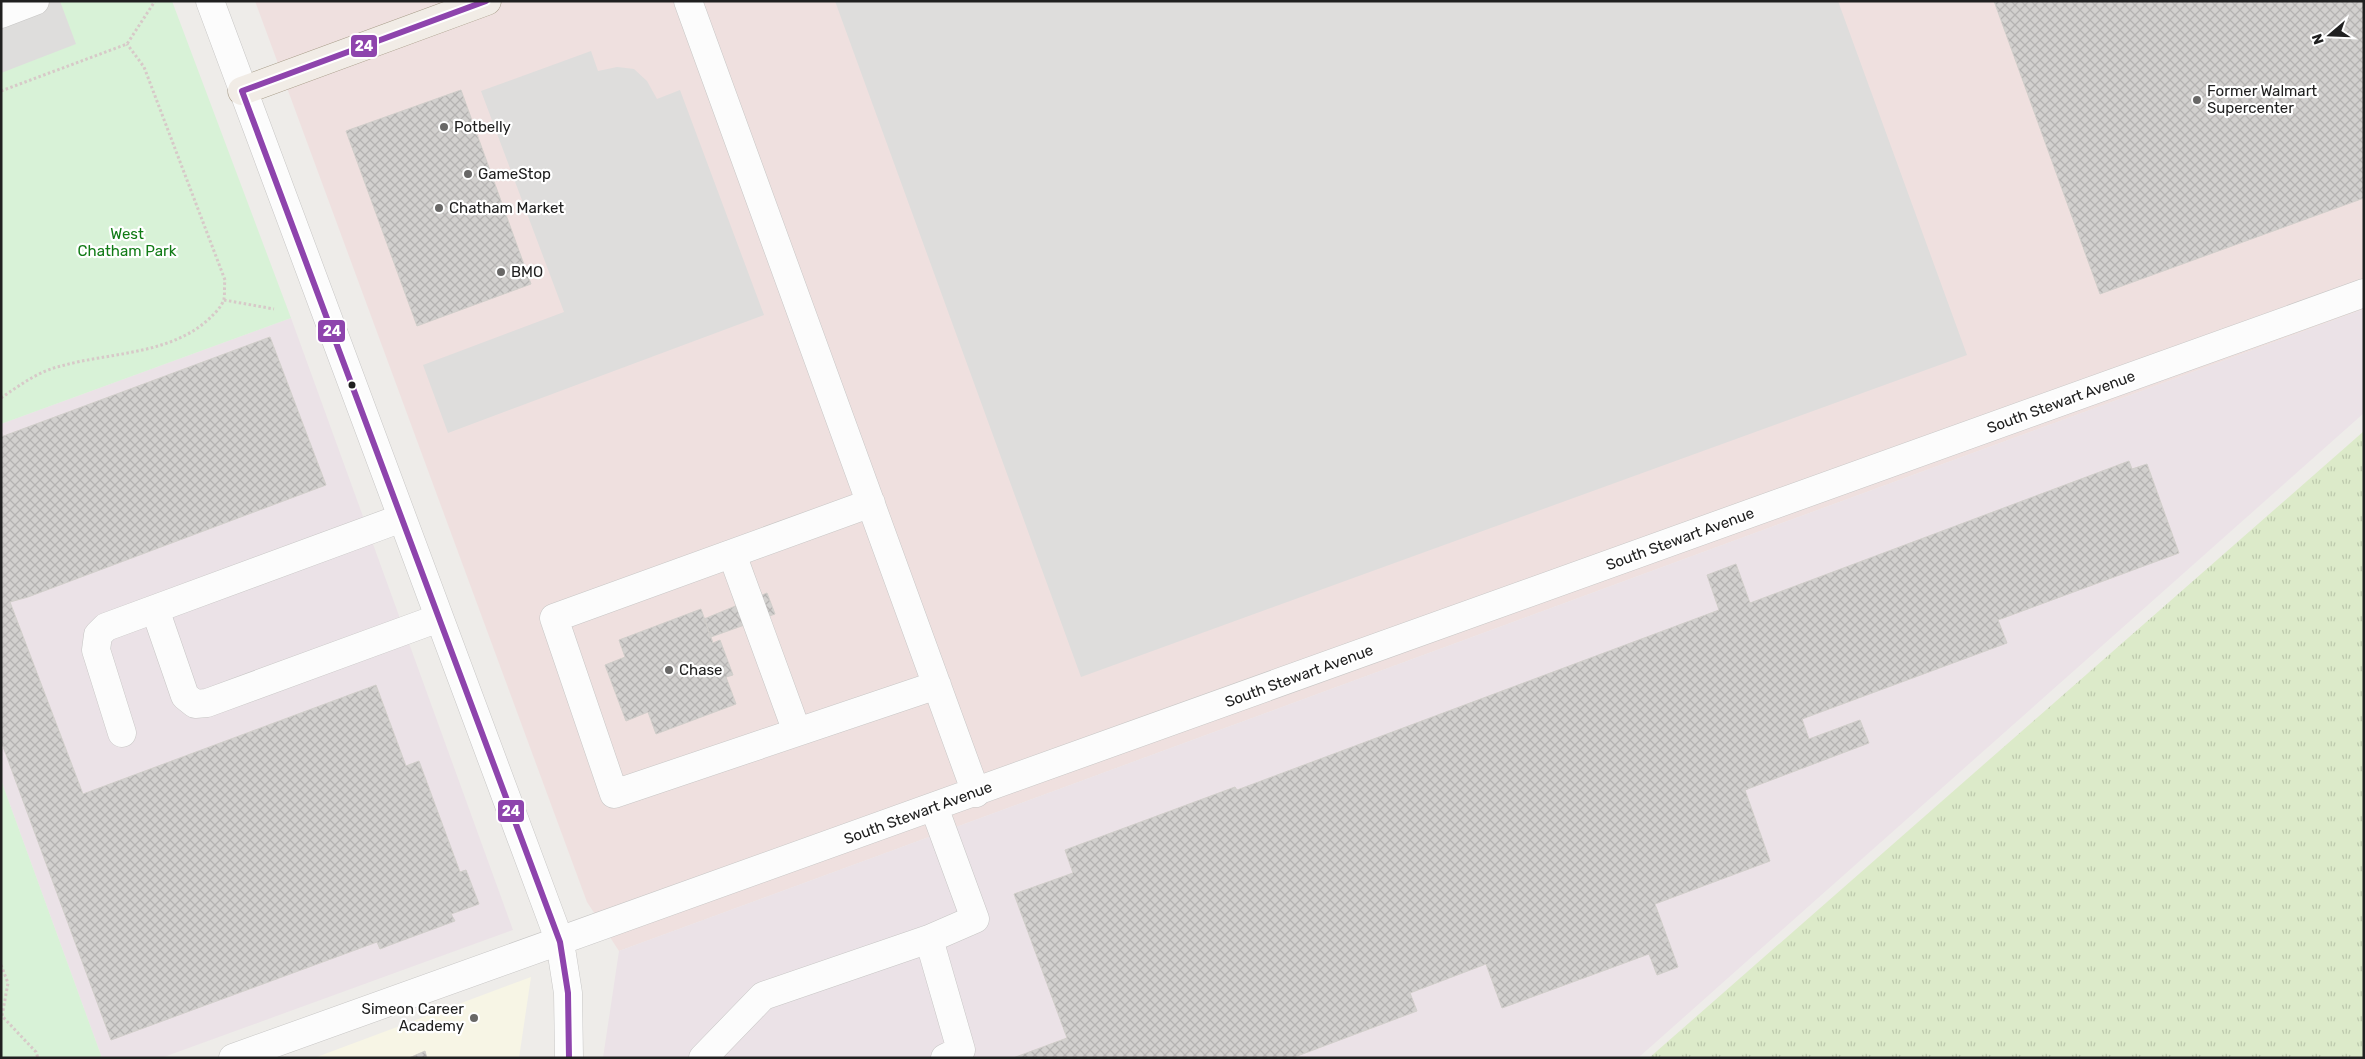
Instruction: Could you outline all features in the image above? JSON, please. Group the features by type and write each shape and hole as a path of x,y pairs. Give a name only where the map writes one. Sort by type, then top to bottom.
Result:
{"main road":[{"path":"242,91 487,1"}],"street":[{"path":"5,9 36,1"},
{"path":"210,1 560,942 568,993 569,1058"},
{"path":"688,1 976,792"},
{"name":"South Stewart Avenue","path":"233,1058 2364,293"},
{"path":"871,503 554,618 614,794 937,685"},
{"path":"122,733 96,650 98,635 106,627 402,518"},
{"path":"732,554 797,732"},
{"path":"155,610 185,696 195,704 207,703 439,618"},
{"path":"703,1058 763,996 929,939 974,919 934,807"},
{"path":"929,939 961,1050 945,1058"}],"path":[{"path":"1,91 128,44 155,1"},
{"path":"1,398 36,375 59,366 133,352 180,338 199,328 218,309 224,300 225,280 144,67 128,44"},
{"path":"224,300 274,308"},
{"path":"1,965 8,983 2,1016 36,1052 38,1058"}],"shaded area":[{"path":"1,1 60,1 76,44 1,73"},
{"name":"Chatham Market","path":"255,1 2364,1 2364,309 619,951 587,902"},
{"path":"835,1 1838,1 1967,355 1081,677"},
{"path":"591,51 598,71 617,67 634,69 647,81 657,99 680,90 764,315 448,433 423,365 564,312 481,91"},
{"path":"2364,309 2364,413 1638,1058 603,1058 619,951"},
{"path":"291,318 513,930 161,1058 102,1058 1,780 1,424"},
{"name":"Simeon Career Academy","path":"531,977 519,1058 314,1058"}],"green space":[{"name":"West Chatham Park","path":"1,1 172,1 291,318 1,424"},
{"path":"2364,431 2364,1058 1649,1058"},
{"path":"1,780 102,1058 1,1058"}],"building":[{"name":"Former Walmart Supercenter","path":"1994,1 2364,1 2364,198 2100,294"},
{"name":"Chatham Market","path":"461,90 531,284 417,326 346,131"},
{"path":"270,337 326,485 28,597 10,602 83,794 376,685 406,766 419,761 460,872 466,870 479,904 451,914 455,921 380,949 377,942 111,1040 1,741 1,437"},
{"path":"2129,461 2132,469 2147,464 2179,553 1998,620 2007,643 1802,719 1809,739 1860,720 1869,743 1745,790 1770,861 1655,904 1678,967 1657,975 1649,954 1502,1008 1486,964 1410,993 1417,1011 1292,1058 1013,1058 1067,1038 1014,894 1073,873 1065,850 1235,787 1237,790 1719,610 1707,575 1736,564 1750,603"},
{"path":"767,593 775,614 711,637 704,619"},
{"name":"Chase","path":"701,609 713,643 720,640 733,675 726,677 736,704 656,734 648,712 626,721 605,665 625,657 619,640"},
{"path":"425,1051 427,1058 409,1058"}],"transit line":[{"name":"24","path":"242,91 486,1"},
{"name":"24","path":"242,91 560,942 568,993 569,1058"}],"place":[{"name":"Former Walmart Supercenter","path":"2197,100"},
{"name":"Potbelly","path":"444,127"},
{"name":"GameStop","path":"468,174"},
{"name":"Chatham Market","path":"439,208"},
{"name":"BMO","path":"501,272"},
{"name":"Chase","path":"669,670"},
{"name":"Simeon Career Academy","path":"474,1018"}]}
